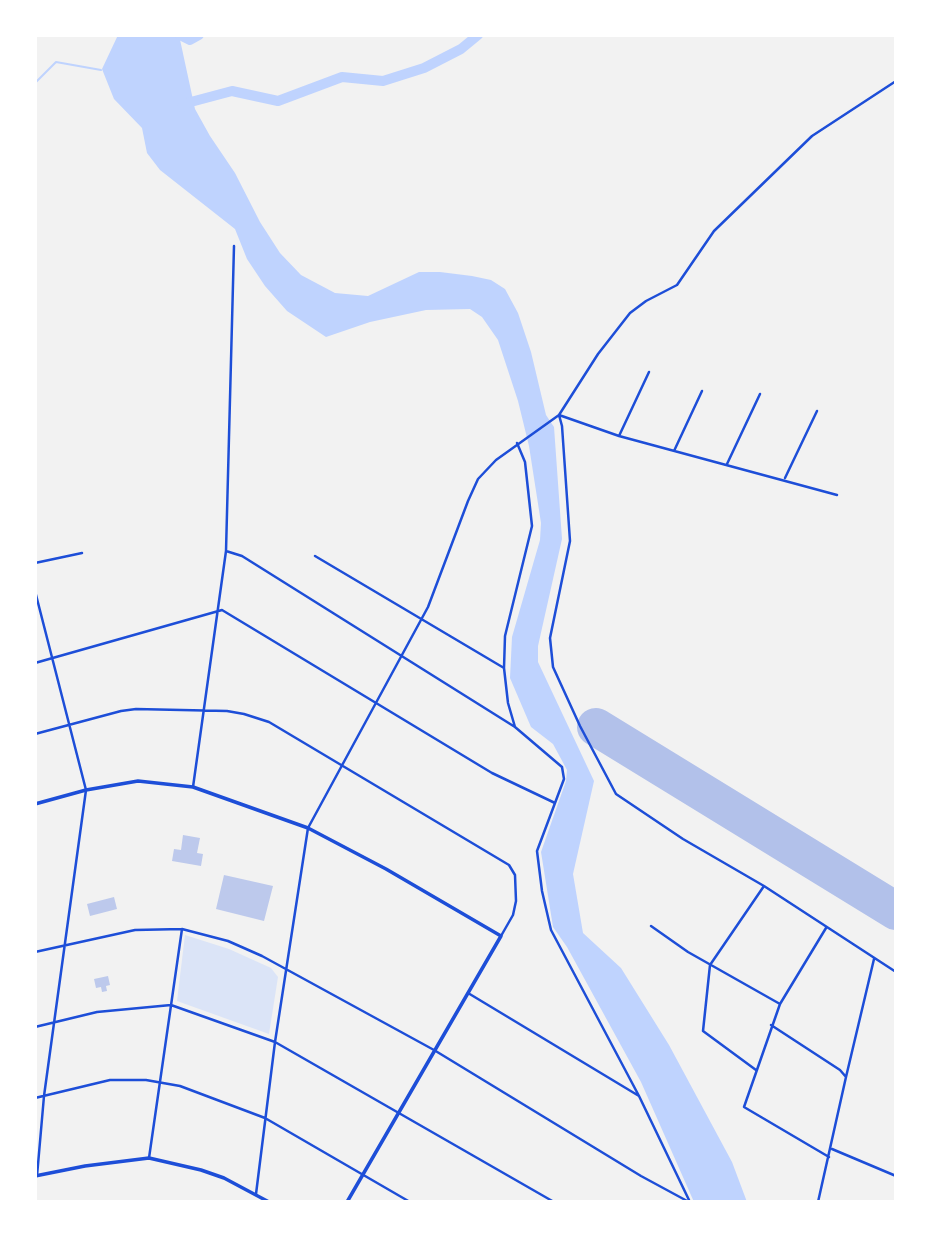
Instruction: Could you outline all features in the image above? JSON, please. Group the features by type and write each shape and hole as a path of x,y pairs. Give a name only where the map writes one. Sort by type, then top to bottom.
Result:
{"street":[{"path":"256,1194 275,1042 308,828 421,621 432,598 467,500 478,479 517,443 559,415 598,354 630,313 646,301 677,285 714,231 812,136 896,81"},
{"path":"193,787 226,551 234,246"},
{"path":"619,436 649,372"},
{"path":"674,451 702,391"},
{"path":"727,465 760,394"},
{"path":"784,479 817,411"},
{"path":"559,415 619,436 837,495"},
{"path":"559,415 570,541 550,638 552,667 616,794 896,972"},
{"path":"515,727 508,703 504,668 509,616 532,526 525,462 517,443"},
{"path":"226,551 242,556 515,727 562,767 564,779 537,851 551,930 639,1096 689,1202"},
{"path":"35,563 82,553"},
{"path":"315,556 504,668"},
{"path":"35,591 86,790 44,1096 36,1176 149,1157 201,1170 269,1202"},
{"path":"35,663 218,610 234,616 492,773 555,803"},
{"path":"35,734 136,709 244,713 269,722 502,860 513,871 516,881 515,909 347,1202"},
{"path":"35,804 138,780 193,787 308,828 386,869 501,936"},
{"path":"756,1070 703,1031 710,965 764,886"},
{"path":"651,926 710,965 780,1004"},
{"path":"826,928 780,1004 744,1107 829,1157"},
{"path":"149,1157 182,929"},
{"path":"35,952 123,931 182,929 228,941 434,1050 631,1170 689,1202"},
{"path":"818,1202 874,959"},
{"path":"468,993 639,1096"},
{"path":"35,1027 97,1012 171,1005 275,1042 554,1202"},
{"path":"771,1025 846,1077"},
{"path":"35,1098 110,1080 161,1081 202,1093 265,1118 410,1202"},
{"path":"831,1148 896,1176"}],"shaded area":[{"path":"185,935 229,949 271,968 278,977 269,1034 177,1001"}],"water":[{"path":"118,35 179,35 195,109 235,173 260,222 280,253 301,275 335,293 368,296 419,272 472,276 491,280 505,289 518,313 531,352 546,415 554,427 562,539 538,646 538,662 594,781 573,874 583,933 621,968 669,1045 732,1162 747,1202 694,1202 641,1082 567,947 553,927 541,852 566,781 567,770 553,744 531,727 510,678 512,637 540,540 541,523 529,446 498,340 482,317 470,309 426,310 370,322 326,337 287,311 265,286 247,259 235,229 160,170 147,153 142,128 114,99 102,69"}],"building":[{"path":"183,835 200,838 197,853 203,854 201,866 172,861 174,849 181,850"},
{"path":"224,875 273,886 264,921 216,909"},
{"path":"114,897 117,909 90,916 87,904"},
{"path":"108,976 110,985 106,986 107,991 102,992 101,987 96,988 94,979"}],"waterway":[{"path":"180,35 190,40 199,35"},
{"path":"182,107 187,103 232,91 278,101 342,77 383,81 424,68 461,49 478,35"},
{"path":"35,83 56,62 101,70"}],"runway":[{"path":"596,727 896,911"}]}
